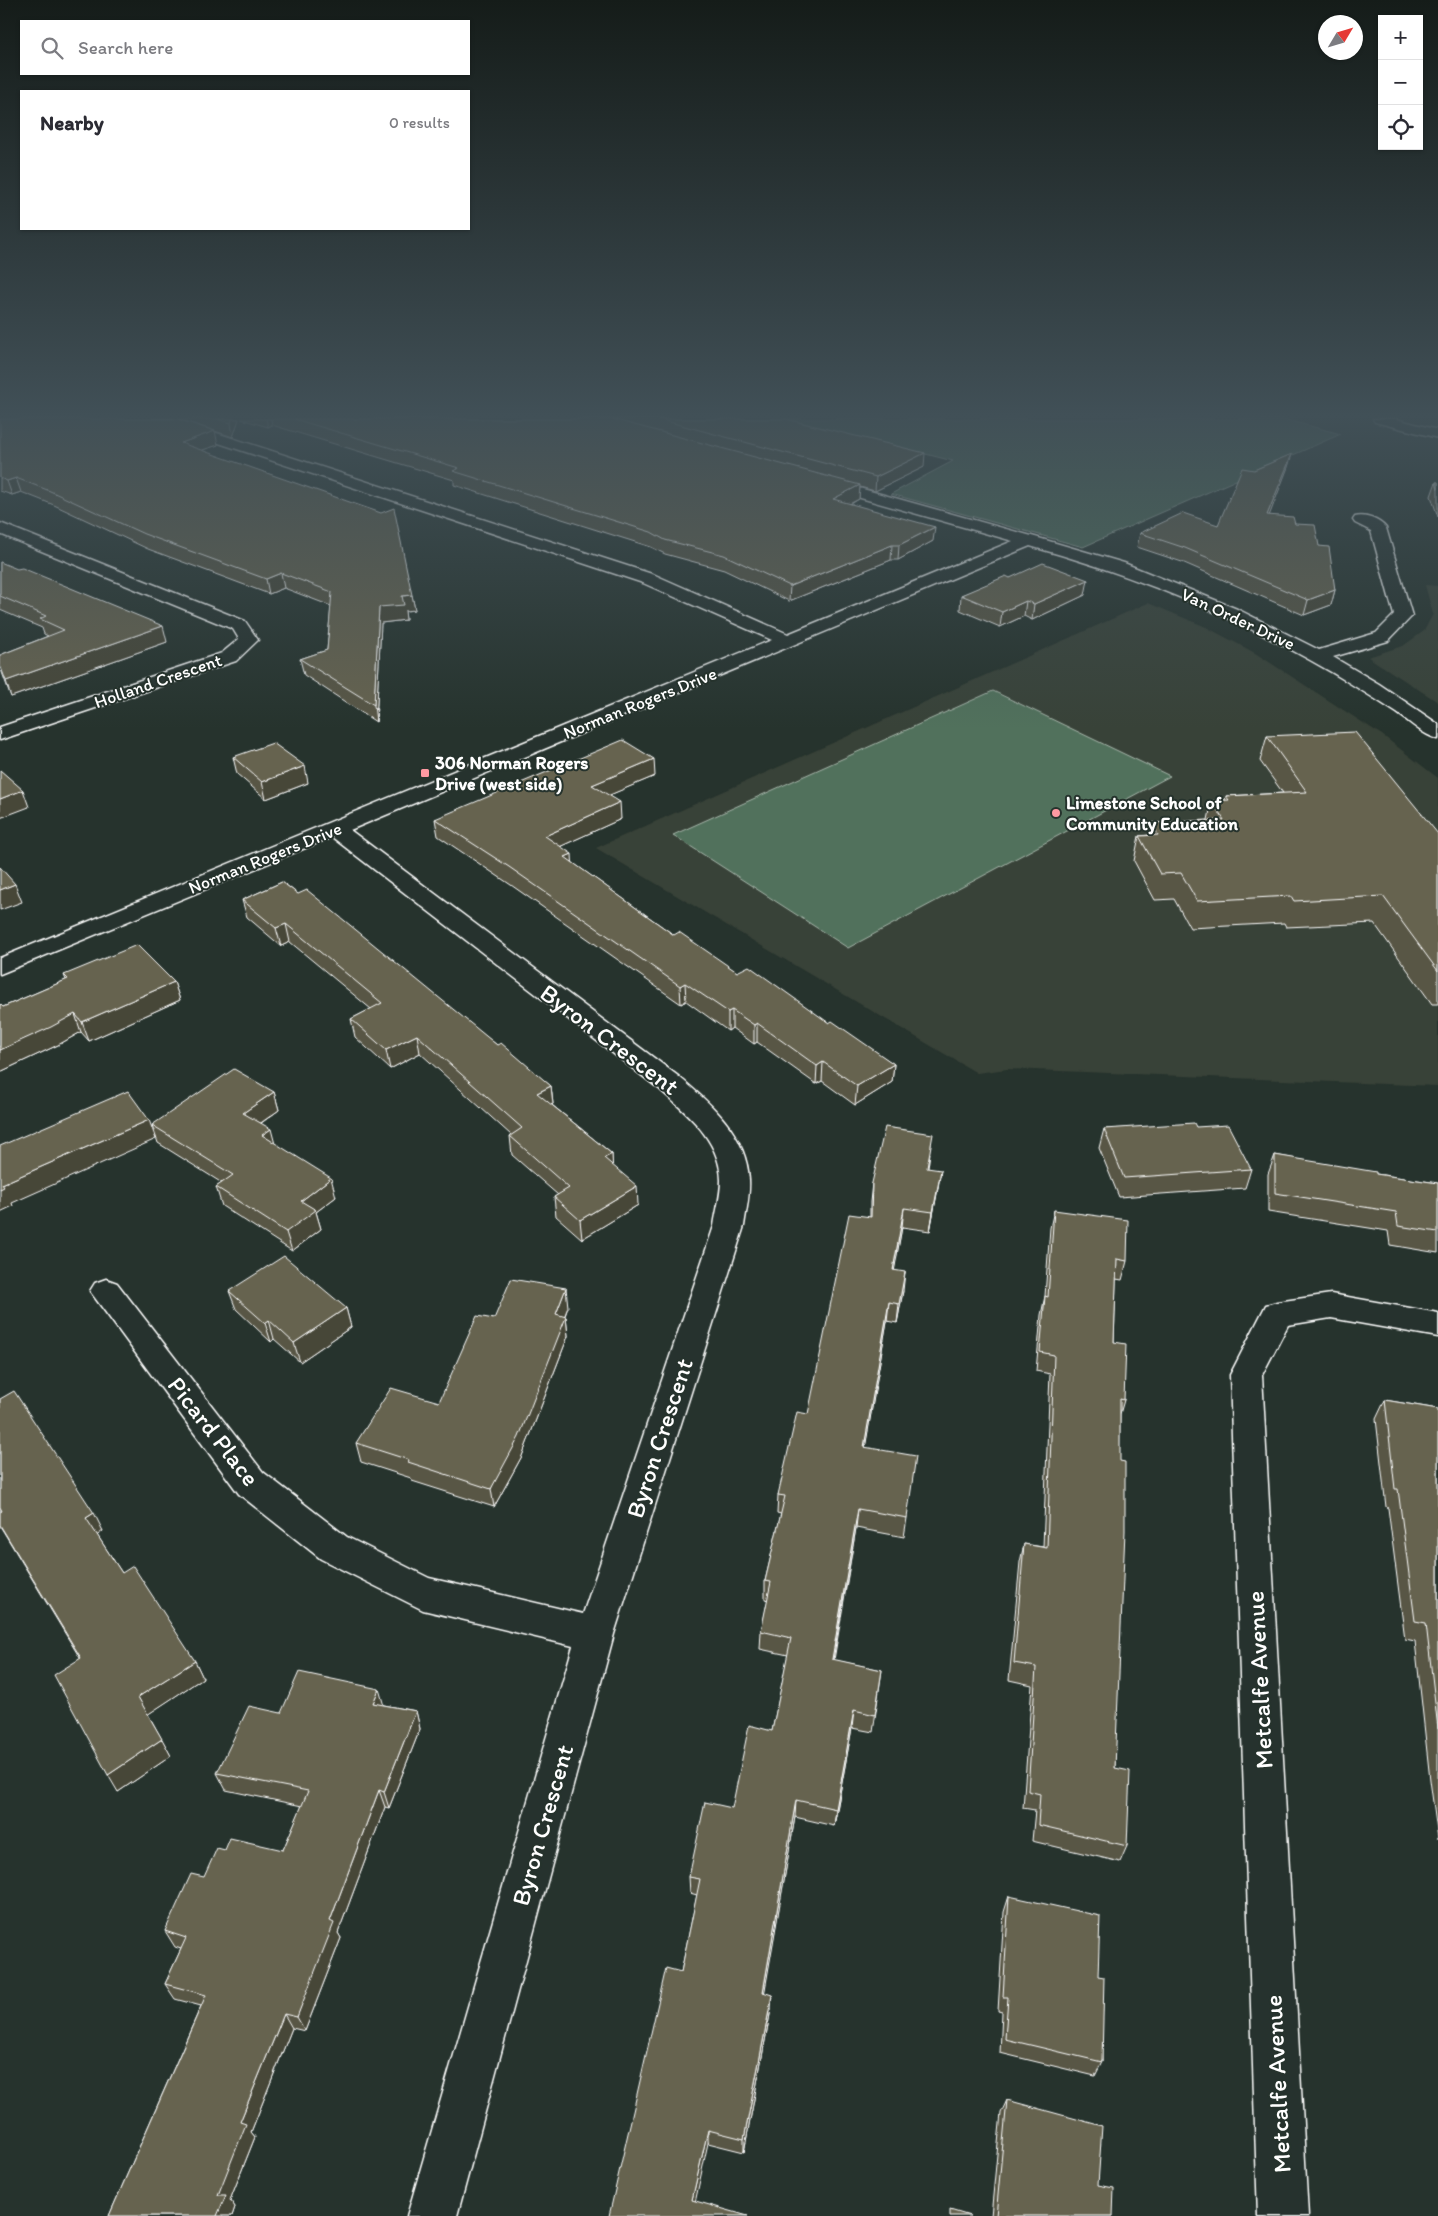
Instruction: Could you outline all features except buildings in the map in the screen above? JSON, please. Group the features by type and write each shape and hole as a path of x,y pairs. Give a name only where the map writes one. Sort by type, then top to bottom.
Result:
{"street":[{"path":"476,522 649,579 789,641"},
{"name":"Van Order Drive","path":"965,522 1029,540 1156,580 1239,616 1317,656 1387,696 1438,733"},
{"path":"1317,656 1382,637 1403,616 1378,528 1366,522"},
{"name":"Holland Crescent","path":"0,528 239,625 249,640 230,657 0,734"},
{"name":"Norman Rogers Drive","path":"0,967 1029,540"},
{"name":"Byron Crescent","path":"335,829 668,1082 710,1118 729,1149 735,1180 729,1226 595,1634 432,2216"},
{"name":"Picard Place","path":"106,1291 251,1483 334,1548 423,1593 595,1634"},
{"name":"Metcalfe Avenue","path":"1283,2216 1246,1375 1277,1314 1331,1306 1438,1325"}],"shaded area":[{"path":"1425,585 1438,586 1438,702 1368,657 1403,646 1424,631 1433,614"},
{"name":"Limestone School of Community Education","path":"1148,603 1206,627 1255,653 1382,735 1438,778 1438,1086 1007,1069 977,1073 596,848"}],"green space":[{"path":"994,522 1139,522 1083,547"},
{"path":"993,691 1170,776 848,948 673,835"}],"place":[{"name":"306 Norman Rogers Drive (west side)","path":"425,773"},
{"name":"Limestone School of Community Education","path":"1056,813"}]}
